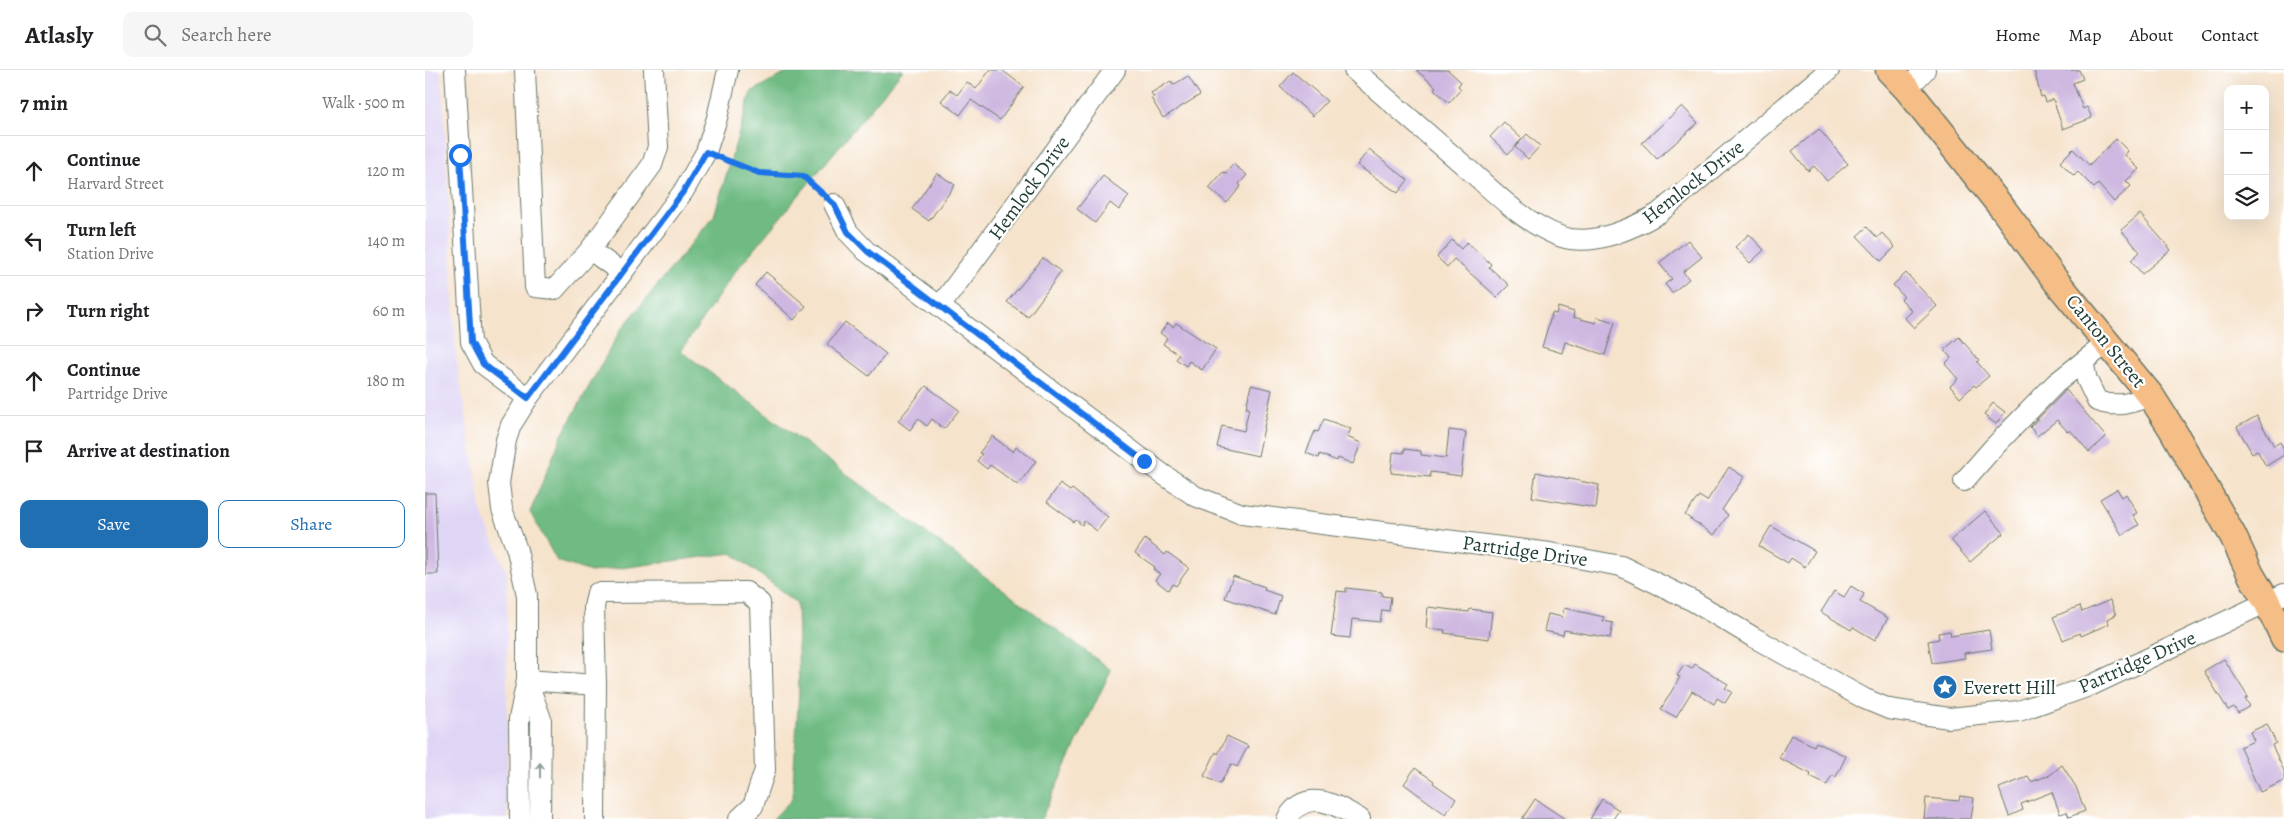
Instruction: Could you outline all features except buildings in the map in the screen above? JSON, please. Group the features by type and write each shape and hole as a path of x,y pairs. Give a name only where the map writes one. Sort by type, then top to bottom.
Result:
{"main road":[{"name":"Canton Street","path":"1889,70 1907,89 2003,209 2057,281 2109,342 2151,396 2233,536 2251,575 2276,598 2284,638"}],"street":[{"path":"455,70 471,342 483,364 528,398"},
{"path":"525,70 535,287 555,289 589,250 653,165 658,147 654,70"},
{"path":"520,819 519,719 527,680 527,595 517,550 502,509 499,483 505,440 511,425 528,398 683,192 706,152 717,118 728,70"},
{"name":"Hemlock Drive","path":"941,305 1115,70"},
{"name":"Hemlock Drive","path":"1354,70 1521,215 1563,237 1581,239 1617,233 1637,226 1659,213 1829,70"},
{"path":"1907,89 1925,70"},
{"name":"Partridge Drive","path":"834,204 848,232 860,244 1102,429 1195,496 1242,514 1550,553 1621,566 1693,601 1753,637 1865,698 1889,708 1949,718 2019,711 2091,685 2276,598"},
{"path":"589,250 622,273"},
{"path":"1964,481 2056,383 2109,342"},
{"path":"2083,362 2087,380 2097,401 2111,406 2128,404 2151,396"},
{"path":"2276,598 2284,581"},
{"path":"595,819 596,685 594,607 597,593 746,592 760,603 765,770 753,806 739,819"},
{"path":"527,680 596,685"},
{"path":"527,680 541,719 540,819"},
{"path":"1287,819 1301,804 1323,801 1339,806 1360,819"}],"path":[{"path":"706,152 759,173 803,176 834,204"}],"shaded area":[{"path":"425,70 440,70 444,110 456,356 482,514 507,573 507,819 425,819"}],"green space":[{"path":"792,70 903,70 734,273 681,351 1111,670 1041,819 773,819 792,799 799,691 797,603 732,553 591,572 557,561 530,512 562,435 620,331 714,216 751,92"}],"place":[{"name":"Everett Hill","path":"1945,687"}],"route":[{"path":"460,155 470,334 473,350 483,364 528,398 683,192 706,152 759,173 803,176 834,204 848,232 867,251 941,305 1144,461"}]}
